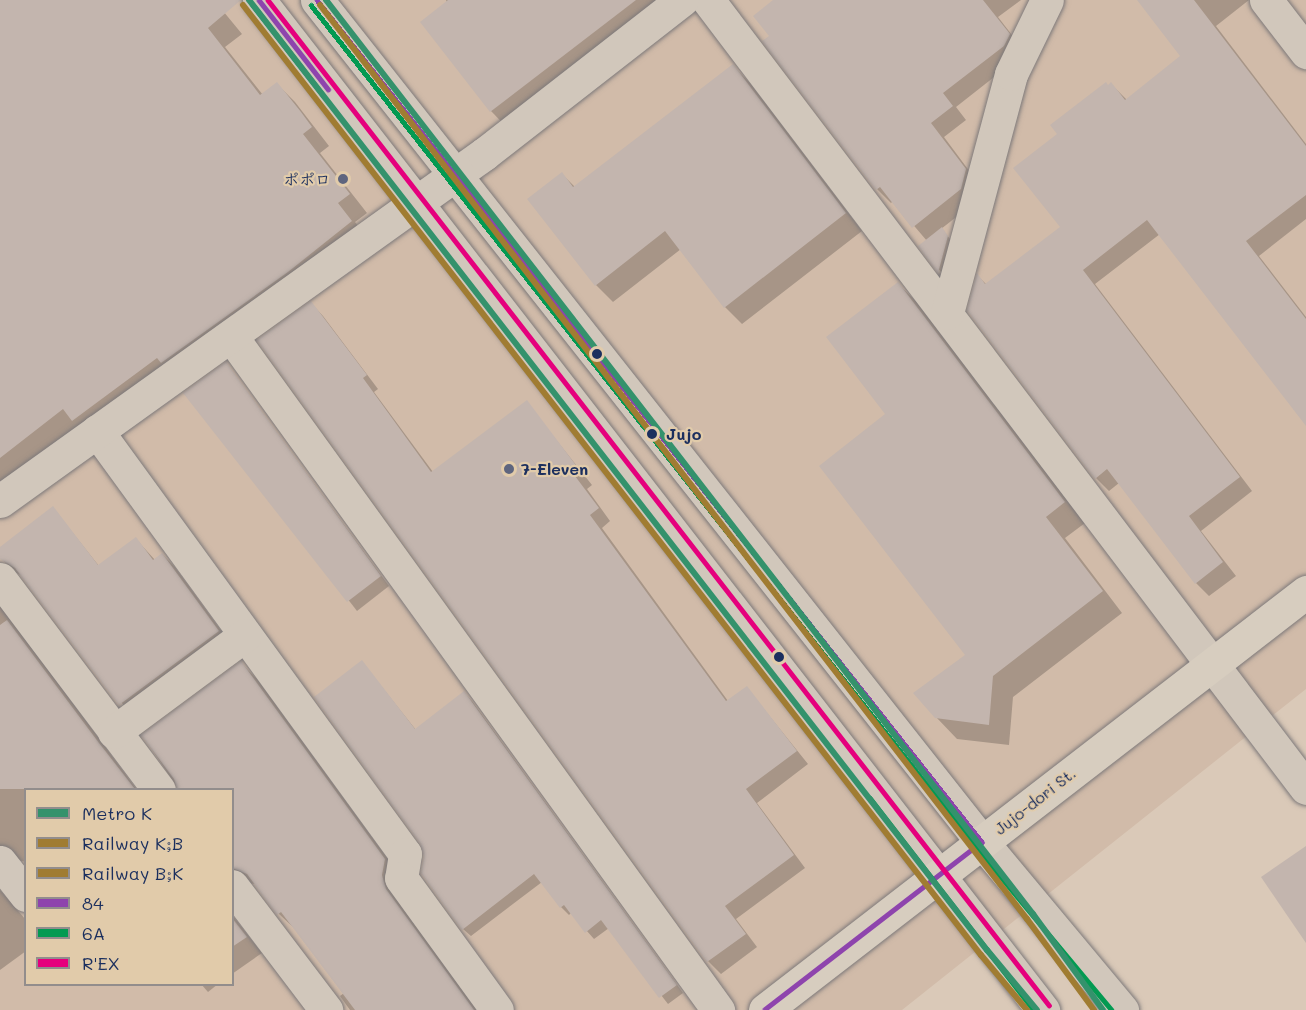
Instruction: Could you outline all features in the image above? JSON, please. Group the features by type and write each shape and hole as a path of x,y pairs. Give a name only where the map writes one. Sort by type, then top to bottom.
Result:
{"main road":[{"name":"Jujo-dori St.","path":"765,1010 1306,592"}],"street":[{"path":"259,0 1043,1010"},
{"path":"317,0 982,842 1122,1010"},
{"path":"0,501 454,176 682,0"},
{"path":"708,0 1306,788"},
{"path":"947,313 1011,74 1047,0"},
{"path":"1266,0 1306,52"},
{"path":"231,336 718,1010"},
{"path":"97,431 405,854 401,878 497,1010"},
{"path":"0,579 158,788"},
{"path":"114,732 245,635"},
{"path":"0,862 24,892"},
{"path":"234,889 326,1010"}],"shaded area":[{"path":"0,0 1306,0 1306,689 902,1010 0,1010"}],"building":[{"path":"0,0 241,0 208,28 260,95 277,82 301,112 312,127 303,134 350,194 338,203 352,221 288,272 161,363 157,358 72,421 63,409 0,458"},
{"path":"448,0 636,0 490,112 420,22"},
{"path":"773,0 983,0 1010,34 1004,46 943,93 953,106 931,123 966,169 961,189 912,228 880,187 876,190 762,41 769,36 753,16"},
{"path":"1137,0 1194,0 1306,146 1306,195 1246,241 1306,319 1306,426 1147,220 1083,270 1240,477 1189,516 1223,562 1195,584 1107,469 1095,479 967,310 977,273 985,284 1060,227 1013,168 1057,134 1050,125 1106,82 1108,85 1111,82 1125,100 1180,56"},
{"path":"733,64 846,213 724,308 665,231 595,286 527,199 562,172 573,187"},
{"path":"942,227 948,236 938,273 918,246"},
{"path":"898,282 1065,502 1046,517 1103,591 993,676 989,725 935,718 913,693 965,655 819,466 885,414 826,337"},
{"path":"311,301 367,375 363,378 431,472 527,400 581,472 575,476 599,508 590,515 726,701 747,686 797,751 746,789 794,855 725,906 746,934 707,962 257,340"},
{"path":"226,362 381,576 347,602 183,393"},
{"path":"53,506 98,565 136,537 153,560 162,553 219,631 119,705 15,568 0,559 0,547"},
{"path":"7,620 134,788 0,789 0,625"},
{"path":"362,660 415,729 464,691 677,985 659,998 601,920 585,933 564,905 560,908 534,874 462,930 421,873 424,857 420,843 314,697"},
{"path":"241,661 385,859 382,875 386,889 474,1010 355,1010 281,912 277,915 247,874 234,869 234,788 177,788 174,779 141,735"},
{"path":"1306,846 1306,943 1261,877"},
{"path":"234,921 247,937 234,946"}],"metro line":[{"name":"K","path":"249,0 987,950 1037,1010"},
{"name":"K","path":"326,0 1033,914 1103,1010"}],"rail line":[{"name":"K;B","path":"243,5 981,955 1027,1010"},
{"name":"B;K","path":"320,5 1027,919 1094,1010"}],"transit line":[{"name":"84","path":"259,0 328,89"},
{"name":"R'EX","path":"268,0 1049,1005"},
{"name":"84","path":"317,0 982,842 765,1010"},
{"name":"6A","path":"253,5 323,95"},
{"name":"6A","path":"311,5 976,847 1112,1010"},
{"name":"6A","path":"870,798 1034,1010"}],"place":[{"name":"ポポロ","path":"343,179"},
{"name":"Jujo","path":"652,434"},
{"name":"7-Eleven","path":"509,469"}]}
